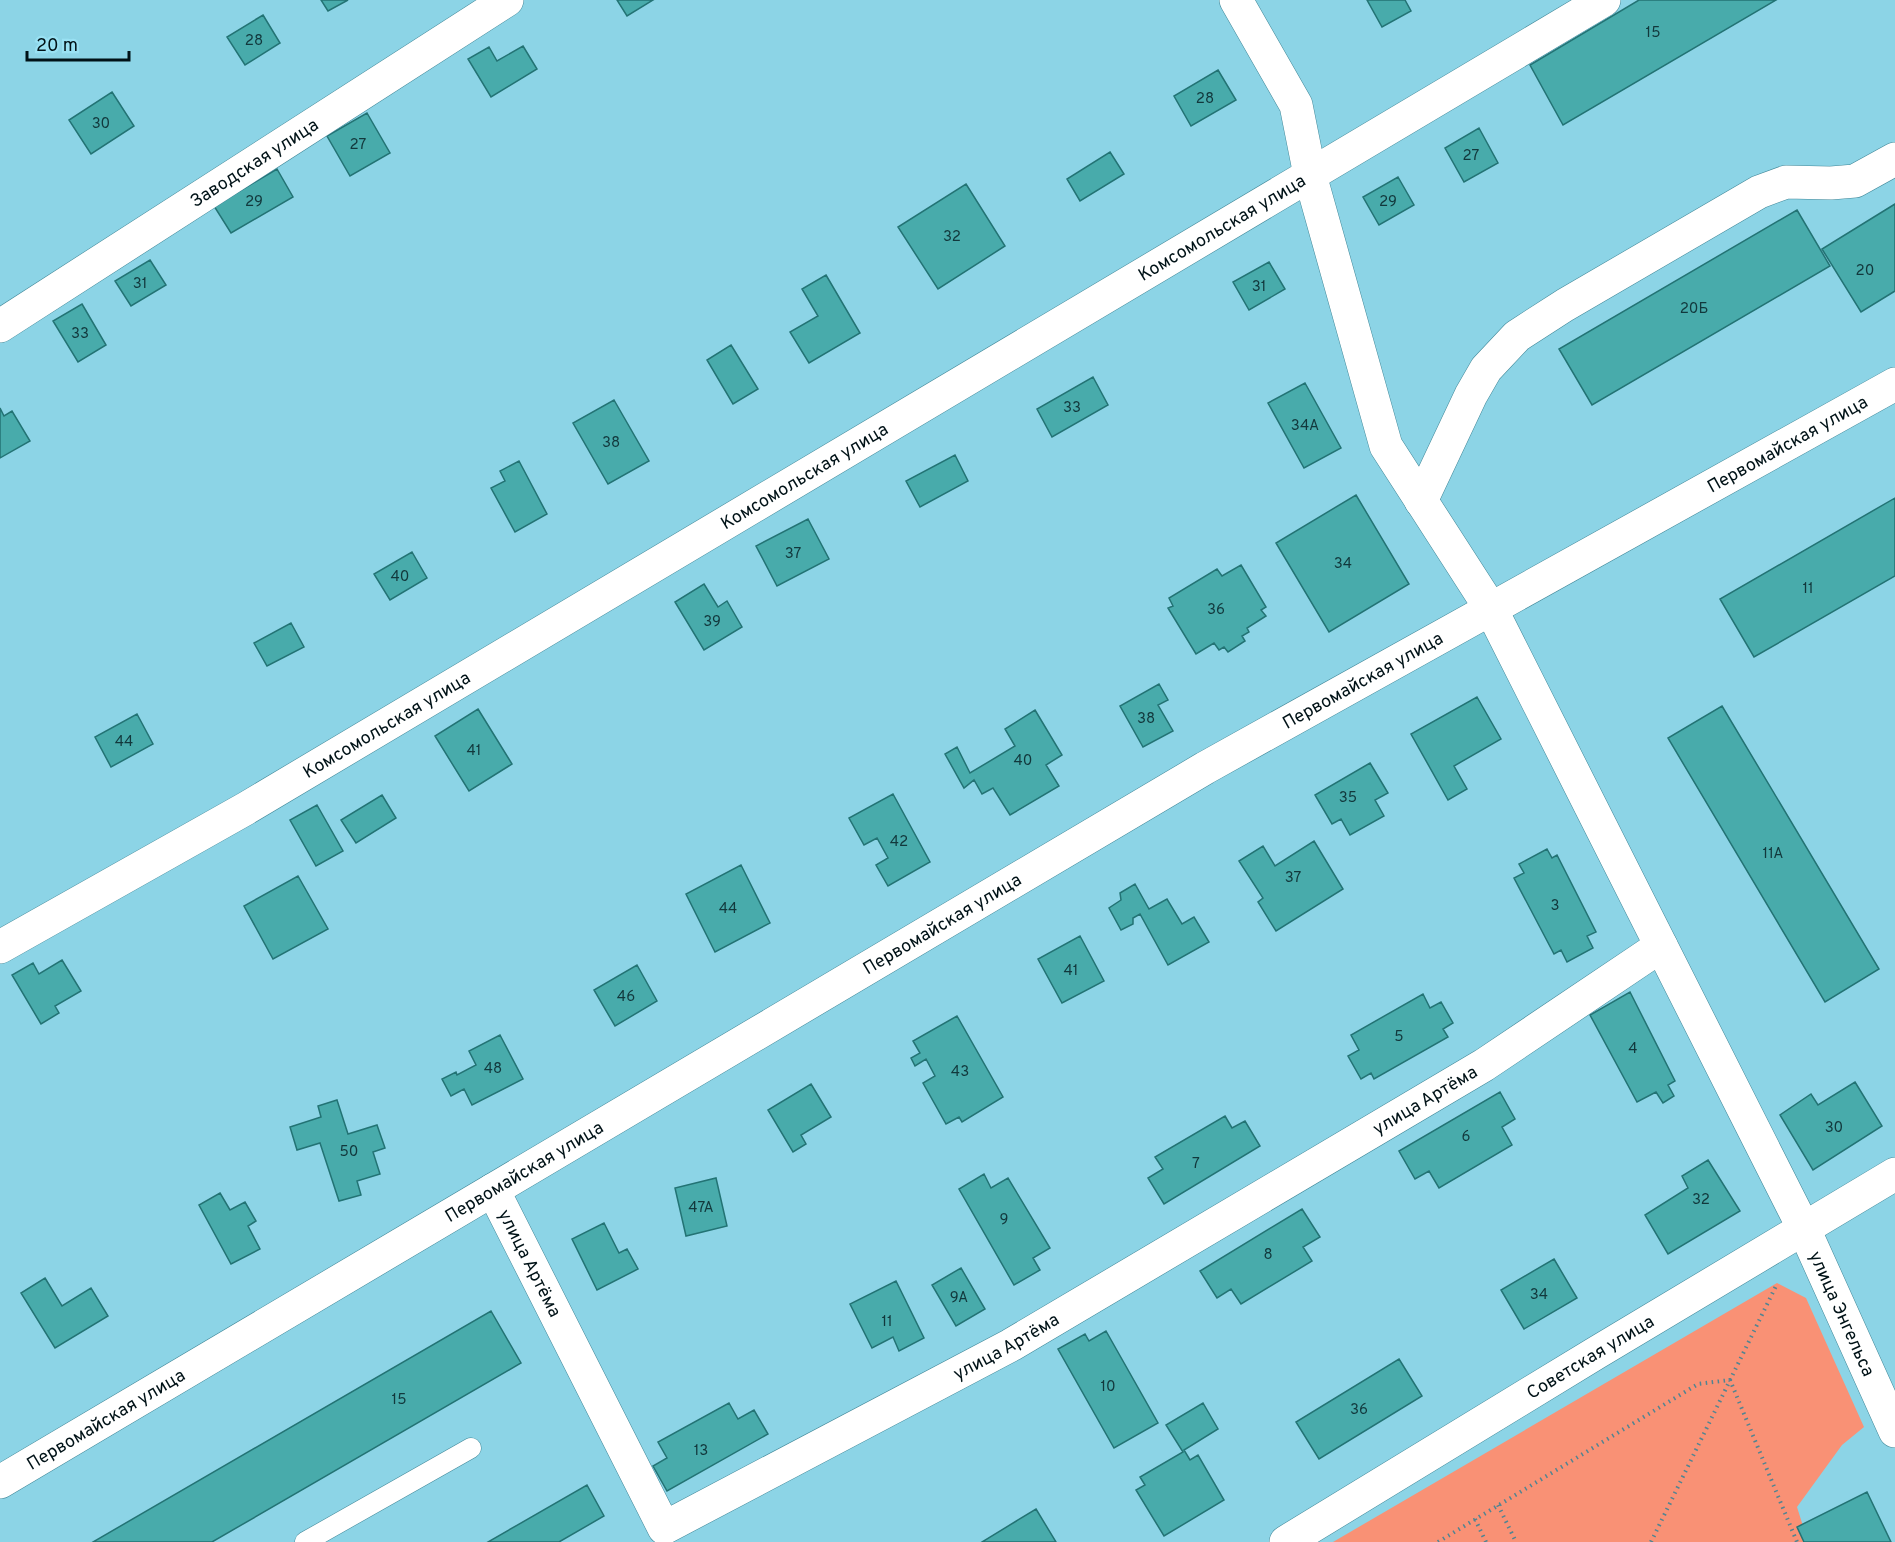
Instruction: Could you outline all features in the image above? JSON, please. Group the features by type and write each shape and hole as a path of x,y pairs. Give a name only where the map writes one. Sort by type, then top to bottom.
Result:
{"street":[{"name":"Заводская улица","path":"0,326 507,0"},
{"name":"улица Энгельса","path":"1236,0 1296,105 1310,175 1386,446 1491,609 1804,1229 1895,1431"},
{"name":"Комсомольская улица","path":"0,947 245,809 1604,0"},
{"path":"1421,501 1471,394 1486,369 1517,336 1564,305 1759,192 1786,182 1855,181 1895,159"},
{"name":"Первомайская улица","path":"0,1482 1205,768 1895,384"},
{"name":"улица Артёма","path":"493,1190 664,1528 1021,1339 1484,1065 1661,946"},
{"name":"Советская улица","path":"1286,1542 1895,1174"}],"lane":[{"path":"305,1542 471,1448"}],"path":[{"path":"1651,1542 1779,1279"},
{"path":"1438,1542 1698,1384 1730,1380"},
{"path":"1730,1380 1797,1542"},
{"path":"1498,1505 1516,1542"},
{"path":"1475,1519 1486,1542"}],"shaded area":[{"path":"1777,1283 1806,1298 1864,1427 1842,1445 1797,1507 1808,1542 1333,1542"}],"building":[{"path":"321,0 348,0 328,11"},
{"path":"617,0 653,0 627,16"},
{"path":"1367,0 1405,0 1411,11 1382,27"},
{"path":"1639,0 1776,0 1563,125 1530,65"},
{"path":"263,15 280,43 245,65 227,37"},
{"path":"523,46 537,69 491,97 468,59 489,47 497,61"},
{"path":"1218,70 1236,100 1191,126 1174,96"},
{"path":"112,92 134,126 91,154 69,120"},
{"path":"367,113 390,153 350,176 327,136"},
{"path":"1479,128 1498,163 1464,182 1445,148"},
{"path":"1110,152 1124,174 1080,201 1067,179"},
{"path":"277,169 293,197 231,233 214,206"},
{"path":"1398,177 1414,205 1379,225 1363,197"},
{"path":"966,184 1005,246 938,289 898,227"},
{"path":"1895,204 1895,291 1861,312 1822,249"},
{"path":"1797,210 1830,266 1592,405 1559,349"},
{"path":"150,260 166,285 131,306 115,281"},
{"path":"1269,262 1285,289 1249,310 1233,282"},
{"path":"826,275 860,333 809,363 790,332 818,316 802,289"},
{"path":"82,304 106,345 78,362 53,321"},
{"path":"731,345 758,389 733,404 707,360"},
{"path":"1093,377 1108,405 1052,437 1037,409"},
{"path":"1305,383 1341,448 1304,468 1268,403"},
{"path":"614,400 649,461 608,484 573,423"},
{"path":"0,408 4,416 12,411 30,441 0,458"},
{"path":"955,455 968,481 920,507 906,481"},
{"path":"519,461 547,514 515,532 491,488 505,481 500,471"},
{"path":"1356,495 1409,584 1329,632 1276,543"},
{"path":"1895,498 1895,576 1754,657 1720,599"},
{"path":"808,519 829,559 777,586 756,546"},
{"path":"412,552 427,578 390,600 374,574"},
{"path":"1241,565 1266,607 1261,610 1266,616 1247,628 1249,632 1242,636 1245,641 1228,652 1224,647 1219,650 1214,643 1196,654 1168,608 1173,606 1169,598 1217,569 1222,576"},
{"path":"704,584 718,607 727,601 742,627 704,650 675,602"},
{"path":"291,623 304,647 267,666 254,643"},
{"path":"1159,684 1168,700 1158,705 1173,731 1143,747 1120,706"},
{"path":"1477,697 1501,739 1454,766 1467,789 1448,800 1411,734"},
{"path":"1722,706 1879,969 1825,1002 1668,738"},
{"path":"478,709 512,764 469,791 435,736"},
{"path":"1035,710 1062,755 1046,765 1059,786 1010,815 993,788 982,794 974,780 964,788 945,754 957,747 970,773 1015,746 1005,729"},
{"path":"137,714 153,744 111,767 95,737"},
{"path":"1370,763 1388,793 1375,800 1384,816 1350,835 1341,819 1332,824 1315,795"},
{"path":"893,794 930,862 888,886 876,865 888,858 877,838 864,845 849,818"},
{"path":"382,795 396,818 356,843 341,820"},
{"path":"317,805 343,851 316,866 290,820"},
{"path":"1314,841 1343,889 1276,931 1258,902 1263,898 1239,861 1263,846 1275,866"},
{"path":"1547,849 1552,858 1557,855 1596,932 1587,936 1593,948 1567,962 1561,950 1554,954 1514,878 1524,873 1519,864"},
{"path":"741,865 770,923 715,952 686,894"},
{"path":"298,876 328,929 273,959 244,906"},
{"path":"1135,884 1149,909 1167,899 1182,924 1194,917 1209,942 1168,965 1140,914 1133,918 1133,924 1121,930 1109,908 1121,900 1120,893"},
{"path":"1080,936 1104,981 1062,1003 1038,959"},
{"path":"62,960 81,991 55,1006 59,1013 41,1024 12,975 33,963 39,974"},
{"path":"637,965 657,1001 615,1026 594,990"},
{"path":"1630,992 1675,1081 1668,1085 1674,1096 1663,1103 1656,1092 1637,1102 1590,1015"},
{"path":"1423,994 1430,1008 1441,1002 1453,1023 1443,1029 1448,1037 1374,1079 1371,1073 1361,1079 1348,1056 1359,1050 1351,1035"},
{"path":"957,1016 1003,1097 962,1122 959,1117 946,1124 923,1083 935,1076 926,1059 915,1066 911,1058 920,1053 913,1041"},
{"path":"500,1035 523,1079 472,1105 464,1089 451,1096 442,1079 456,1072 457,1075 476,1065 469,1051"},
{"path":"1855,1082 1882,1126 1813,1170 1780,1115 1811,1094 1818,1105"},
{"path":"811,1084 831,1117 801,1135 806,1144 793,1152 768,1110"},
{"path":"1500,1092 1515,1119 1502,1127 1512,1145 1439,1188 1429,1171 1415,1179 1399,1151"},
{"path":"337,1100 348,1134 377,1125 385,1148 373,1152 380,1174 357,1181 361,1195 339,1201 320,1143 297,1150 290,1127 321,1117 318,1106"},
{"path":"1225,1116 1232,1128 1245,1121 1260,1146 1164,1204 1148,1178 1163,1169 1155,1157"},
{"path":"1708,1160 1740,1211 1668,1254 1645,1215 1688,1188 1682,1176"},
{"path":"984,1174 991,1188 1008,1178 1050,1248 1033,1258 1040,1270 1014,1285 959,1189"},
{"path":"716,1178 727,1226 686,1236 675,1188"},
{"path":"220,1193 230,1210 245,1202 256,1221 248,1226 260,1249 231,1264 199,1205"},
{"path":"1302,1209 1320,1237 1303,1247 1312,1261 1241,1304 1231,1289 1217,1298 1200,1271"},
{"path":"604,1223 619,1253 627,1249 638,1269 597,1290 572,1239"},
{"path":"1554,1259 1577,1298 1524,1329 1501,1290"},
{"path":"961,1268 985,1309 956,1326 932,1285"},
{"path":"45,1278 62,1306 91,1288 108,1316 55,1348 21,1293"},
{"path":"896,1281 924,1338 899,1351 893,1337 872,1348 850,1304"},
{"path":"491,1311 521,1363 212,1542 93,1542"},
{"path":"1106,1331 1158,1423 1114,1448 1058,1349 1085,1334 1089,1341"},
{"path":"1399,1359 1422,1396 1319,1459 1296,1422"},
{"path":"729,1403 738,1419 754,1410 768,1434 667,1491 653,1466 667,1458 658,1442"},
{"path":"1203,1403 1218,1429 1184,1450 1190,1460 1198,1455 1224,1500 1164,1536 1136,1490 1145,1485 1140,1477 1183,1452 1166,1425"},
{"path":"587,1485 604,1516 559,1542 488,1542"},
{"path":"1867,1492 1891,1542 1804,1542 1797,1527"},
{"path":"1036,1509 1056,1542 982,1542"}]}
